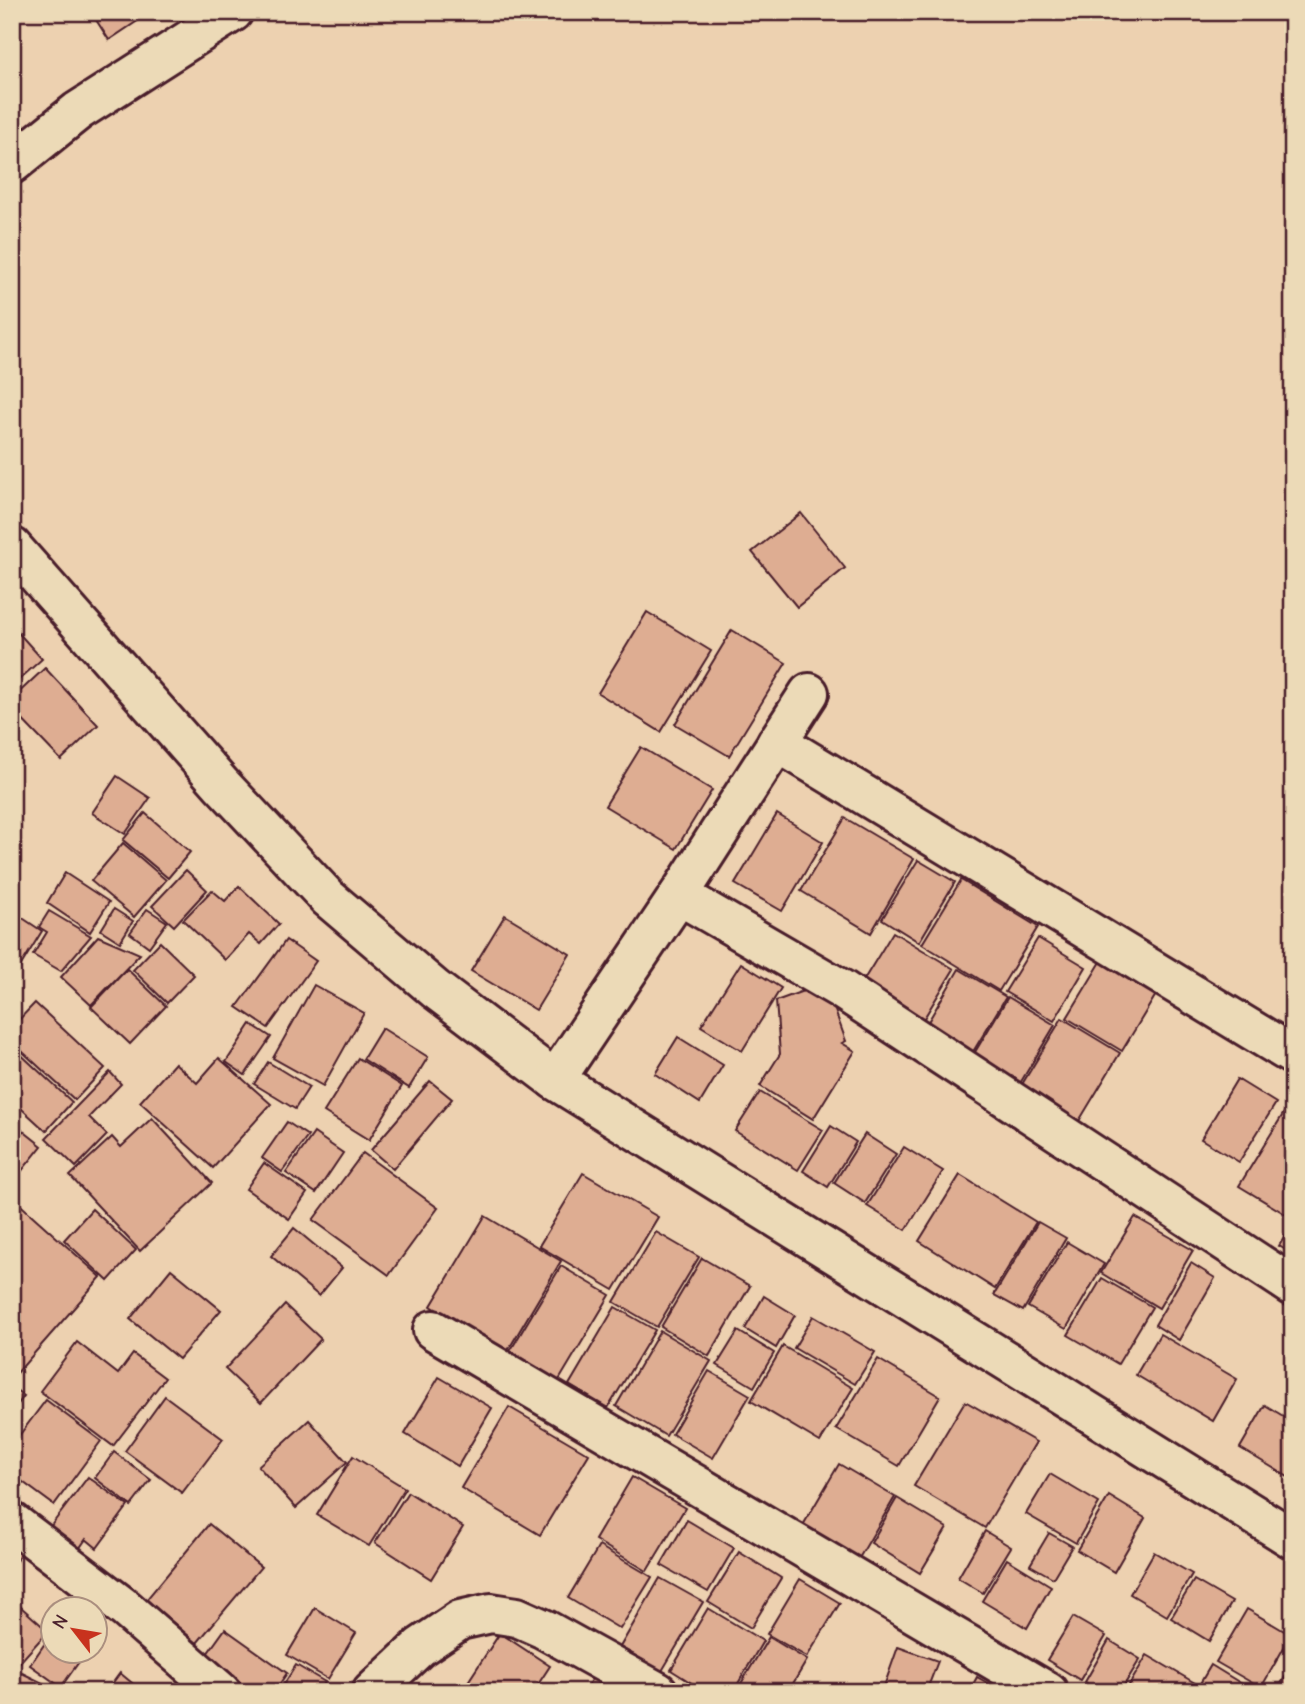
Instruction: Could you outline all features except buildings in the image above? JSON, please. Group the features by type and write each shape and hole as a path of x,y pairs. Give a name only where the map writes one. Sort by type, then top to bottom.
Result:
{"street":[{"path":"12,164 78,111 233,12"},
{"path":"12,547 221,784 328,898 435,989 555,1080 1293,1539"},
{"path":"555,1080 679,895 809,693"},
{"path":"777,742 1293,1055"},
{"path":"679,895 841,989 1293,1286"},
{"path":"433,1330 1048,1692"},
{"path":"12,1522 126,1609 221,1692"},
{"path":"372,1692 420,1647 460,1620 491,1613 517,1617 544,1629 658,1692"}]}
